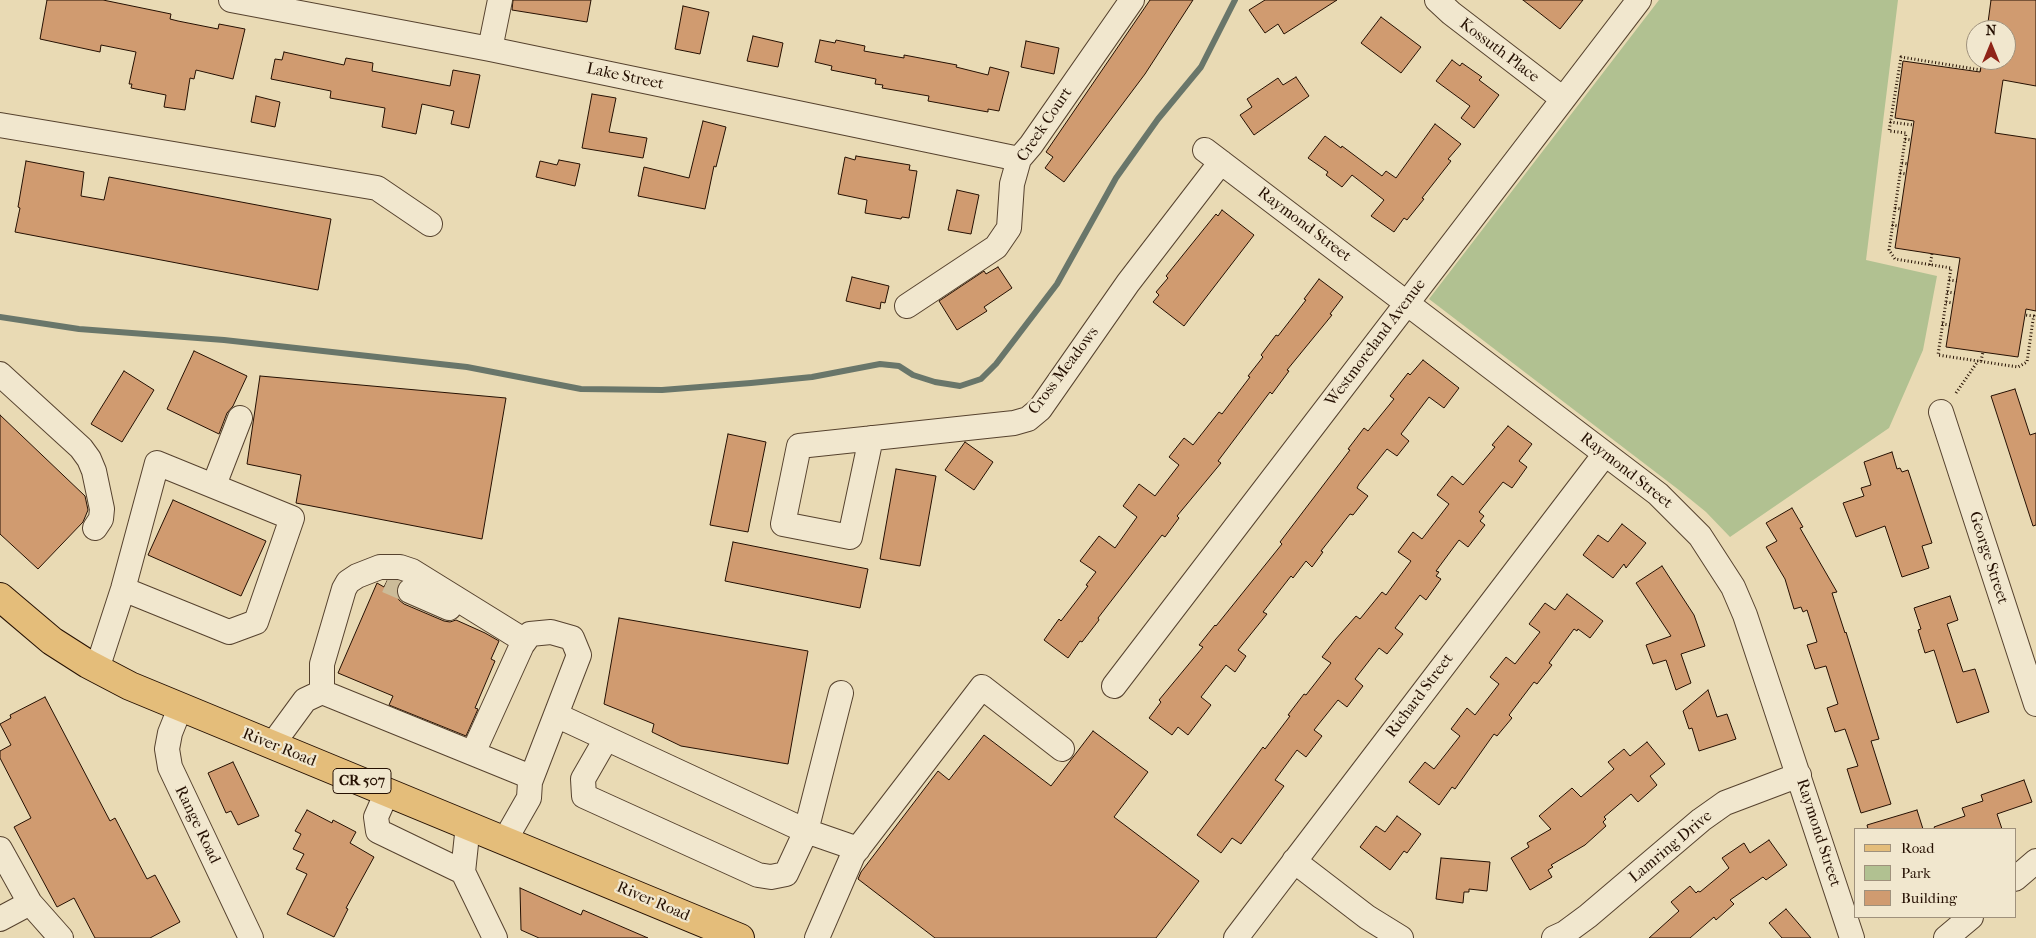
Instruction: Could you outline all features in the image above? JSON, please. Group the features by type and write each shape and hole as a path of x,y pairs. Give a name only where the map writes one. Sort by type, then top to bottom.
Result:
{"main road":[{"name":"River Road","path":"0,597 52,641 130,686 740,938"}],"street":[{"name":"Lake Street","path":"231,0 490,49 1018,159"},
{"path":"490,49 500,0"},
{"name":"Creek Court","path":"907,306 996,248 1009,228 1012,184 1018,159 1031,145 1132,0"},
{"name":"Kossuth Place","path":"1437,0 1451,13 1563,99"},
{"name":"Westmoreland Avenue","path":"1114,686 1639,0"},
{"path":"0,125 377,188 430,224"},
{"name":"Raymond Street","path":"1213,156 1658,494 1700,536 1733,587 1745,615 1852,938"},
{"name":"Cross Meadows","path":"871,438 850,538 784,524 799,446 871,438 1014,423 1028,419 1040,409 1128,283 1213,156"},
{"path":"0,374 81,448 89,459 94,471 102,509 100,519 95,528"},
{"name":"George Street","path":"1941,412 2036,704"},
{"path":"214,485 240,418"},
{"name":"Richard Street","path":"1236,938 1605,454"},
{"path":"97,668 123,589 157,463 292,518 256,622 228,632 123,589"},
{"path":"322,692 322,664 344,589 348,582 370,576 380,567 389,566 412,571 525,641"},
{"path":"410,591 448,608 480,614"},
{"path":"473,754 525,641 530,634 551,632 572,638 579,655 530,782 529,798 506,840"},
{"path":"817,938 853,855 982,687 1062,749"},
{"path":"272,745 304,700 322,692 526,775 530,782"},
{"path":"606,739 583,779 584,796 758,875 771,877 786,874 806,832 841,693"},
{"name":"Range Road","path":"180,708 170,733 167,750 170,767 251,938"},
{"path":"556,715 806,832 858,849"},
{"name":"Lamring Drive","path":"1554,938 1565,933 1588,916 1701,820 1725,803 1799,775"},
{"path":"387,792 376,817 378,832 463,872"},
{"path":"468,825 463,872 495,938"},
{"path":"0,849 30,903 61,938"},
{"path":"1294,861 1367,917 1401,938"},
{"path":"2016,879 2036,861"},
{"path":"0,919 30,903"},
{"path":"1946,938 1970,918"}],"path":[{"path":"1966,68 1901,57 1889,131 1906,133 1889,250 1895,259 1951,268 1938,355 2018,367 2027,362 2035,320 2034,316 2025,315"},
{"path":"1890,122 1913,126"},
{"path":"1905,139 1911,140"},
{"path":"1902,163 1908,164"},
{"path":"1900,173 1906,174"},
{"path":"1895,208 1901,209"},
{"path":"1892,225 1898,226"},
{"path":"1930,265 1932,254"},
{"path":"1949,280 1957,281"},
{"path":"1947,292 1955,293"},
{"path":"1946,302 1953,303"},
{"path":"1942,324 1950,325"},
{"path":"1956,393 1980,361 1983,352"}],"green space":[{"path":"1659,0 1898,0 1866,260 1937,276 1923,350 1889,428 1730,537 1706,512 1679,490 1429,299"}],"building":[{"path":"47,0 103,0 171,14 170,19 178,21 218,29 219,24 245,29 233,79 196,70 194,79 190,78 185,110 164,107 166,95 131,88 132,84 129,84 136,52 101,45 100,52 40,39"},
{"path":"513,0 591,0 587,22 512,10"},
{"path":"1150,0 1193,0 1145,74 1064,182 1045,168 1053,157 1046,152"},
{"path":"1265,0 1337,0 1284,34 1278,24 1265,33 1249,10"},
{"path":"1523,0 1583,0 1560,29"},
{"path":"1991,0 2036,0 2036,86 2003,80 1995,133 2036,139 2036,311 2026,309 2018,357 1946,347 1960,258 1895,248 1914,121 1895,118 1903,61 1980,72 1980,70 2016,70 2016,20 1988,20"},
{"path":"683,6 709,12 700,54 675,49"},
{"path":"1381,17 1421,47 1401,73 1361,43"},
{"path":"753,36 783,43 778,67 747,61"},
{"path":"820,40 835,43 836,40 865,46 864,51 904,58 904,55 957,65 956,67 988,75 990,67 1009,72 999,111 988,109 988,112 928,101 929,96 882,88 883,85 875,84 876,79 831,70 832,66 815,62"},
{"path":"1026,41 1059,48 1054,74 1021,67"},
{"path":"284,52 344,65 346,58 373,63 372,71 450,86 453,70 480,75 469,128 451,124 454,111 422,104 416,134 382,127 385,108 330,98 331,91 271,79 275,59 282,60"},
{"path":"1452,60 1460,66 1462,63 1482,77 1479,80 1499,95 1474,128 1461,118 1470,106 1436,81"},
{"path":"1296,77 1309,96 1254,135 1240,115 1252,107 1247,99 1278,78 1283,85"},
{"path":"592,94 616,98 609,132 647,138 643,158 582,148"},
{"path":"256,96 280,102 275,127 251,122"},
{"path":"703,121 726,127 716,167 714,166 705,209 638,196 644,167 689,178"},
{"path":"1435,124 1461,144 1448,159 1451,161 1422,198 1424,199 1407,220 1404,218 1394,232 1371,216 1384,200 1352,175 1342,187 1326,175 1328,172 1308,158 1325,136 1341,148 1342,146 1382,176 1386,171 1396,178"},
{"path":"856,156 910,165 909,170 917,171 909,218 902,217 901,219 865,213 867,200 838,194 845,157 855,160"},
{"path":"559,160 580,164 575,186 536,177 540,161 557,165"},
{"path":"26,161 84,172 81,196 104,200 109,177 331,219 318,290 15,232"},
{"path":"957,190 979,195 971,234 948,230"},
{"path":"1222,210 1254,235 1184,326 1153,302 1159,295 1156,292 1168,278 1166,276 1216,214 1218,216"},
{"path":"998,267 1012,288 984,307 987,311 957,330 939,301 984,271 986,274"},
{"path":"852,277 889,286 885,303 881,302 880,309 846,301"},
{"path":"1319,279 1343,297 1330,314 1332,315 1287,370 1289,371 1272,394 1270,392 1218,461 1221,463 1177,516 1179,518 1165,537 1162,535 1098,618 1099,620 1068,658 1044,640 1059,619 1061,621 1088,586 1086,585 1096,572 1080,561 1099,536 1115,548 1137,517 1123,506 1139,484 1155,496 1179,465 1169,457 1184,438 1193,445 1219,412 1222,414 1250,377 1248,376 1263,357 1261,355 1306,300 1304,299"},
{"path":"194,351 247,376 233,406 227,413 219,434 167,409"},
{"path":"1423,360 1459,388 1444,408 1429,397 1401,434 1409,441 1397,456 1387,449 1359,484 1357,488 1368,496 1353,515 1350,514 1321,551 1323,552 1312,567 1306,561 1293,578 1291,576 1263,612 1267,614 1238,650 1246,656 1235,672 1226,665 1201,697 1211,705 1188,735 1178,727 1172,735 1149,718 1161,702 1159,700 1203,647 1199,645 1282,544 1280,542 1350,450 1348,449 1364,428 1368,431 1394,399 1390,396 1408,373 1410,375"},
{"path":"124,371 154,390 122,442 91,424"},
{"path":"260,376 506,398 482,539 296,503 301,475 247,464"},
{"path":"2015,389 2030,435 2036,433 2036,525 2033,526 1991,396"},
{"path":"0,415 85,496 88,510 83,522 38,569 0,534"},
{"path":"1508,426 1532,444 1519,461 1527,467 1512,488 1503,482 1479,512 1484,516 1480,521 1485,525 1468,547 1459,540 1436,571 1439,572 1436,576 1441,579 1426,600 1420,595 1395,628 1403,634 1387,654 1379,648 1355,679 1363,686 1347,707 1338,700 1314,730 1322,736 1306,757 1297,750 1275,780 1284,786 1241,844 1232,838 1221,853 1197,835 1263,747 1265,749 1304,694 1306,695 1331,663 1322,657 1335,640 1356,616 1360,619 1382,592 1386,595 1411,561 1398,552 1413,532 1422,539 1449,504 1437,495 1452,476 1463,485 1495,447 1492,445"},
{"path":"728,434 766,442 748,532 710,525"},
{"path":"965,442 993,462 974,490 945,470"},
{"path":"1892,452 1897,469 1900,468 1902,472 1908,470 1932,543 1922,546 1929,568 1902,577 1885,526 1856,537 1843,503 1864,496 1861,488 1871,485 1864,462"},
{"path":"896,469 936,476 920,566 880,559"},
{"path":"173,500 266,541 241,596 148,555"},
{"path":"1792,508 1803,527 1800,528 1837,592 1832,593 1879,739 1871,741 1891,804 1861,813 1847,769 1858,766 1845,729 1835,732 1827,708 1838,704 1826,666 1815,669 1807,645 1817,642 1807,610 1803,612 1801,607 1794,609 1785,579 1766,547 1777,541 1766,523"},
{"path":"1622,524 1646,543 1626,568 1624,564 1613,578 1583,555 1598,535 1608,542"},
{"path":"733,542 868,569 860,608 725,581"},
{"path":"1662,566 1694,615 1705,646 1681,654 1691,683 1676,690 1666,660 1653,664 1646,645 1671,636 1636,583"},
{"path":"387,581 400,582 396,593 399,600 404,604 444,621 456,620 499,641 491,659 495,661 475,708 478,709 466,736 389,705 393,696 338,673 377,583 384,587"},
{"path":"1567,594 1603,621 1590,638 1578,629 1577,631 1574,629 1549,663 1552,665 1537,684 1534,682 1509,715 1512,718 1497,736 1494,734 1455,789 1452,787 1439,805 1409,782 1425,762 1434,769 1460,736 1451,729 1467,708 1475,715 1499,684 1490,677 1506,657 1515,664 1540,632 1529,624 1545,603 1555,610"},
{"path":"1950,596 1958,620 1947,624 1963,672 1975,669 1989,712 1957,723 1934,650 1925,653 1918,630 1921,629 1914,608"},
{"path":"619,618 808,651 788,764 681,746 652,732 654,724 604,704"},
{"path":"1708,690 1717,717 1727,714 1736,739 1699,751 1692,728 1689,729 1683,711"},
{"path":"45,697 110,821 115,818 147,879 155,875 180,922 150,938 95,938 74,898 57,907 14,827 31,818 0,758 0,751 11,745 0,724 11,718 10,715"},
{"path":"1093,731 1148,772 1114,817 1199,881 1156,938 935,938 858,879 861,872 938,771 949,780 984,735 1051,786"},
{"path":"1647,742 1665,764 1650,776 1657,785 1638,802 1631,794 1604,817 1606,819 1603,822 1606,826 1585,845 1551,865 1553,867 1548,870 1552,877 1530,890 1511,858 1529,847 1527,843 1551,829 1539,816 1572,788 1581,797 1614,769 1608,762 1624,749 1630,756"},
{"path":"233,762 259,816 238,825 231,811 226,813 208,773"},
{"path":"2024,780 2032,802 1997,814 2002,828 1934,828 1965,816 1962,808 1983,801 1981,795"},
{"path":"307,810 332,823 333,820 356,832 350,843 374,857 346,908 348,909 334,937 287,914 307,874 296,869 304,854 293,849 301,834 295,831"},
{"path":"1917,810 1923,828 1868,828 1867,825"},
{"path":"1397,816 1421,834 1407,853 1404,851 1390,870 1360,847 1376,826 1385,832"},
{"path":"1769,840 1787,865 1766,880 1763,877 1730,900 1734,904 1716,920 1714,917 1690,938 1649,938 1679,911 1671,902 1690,886 1696,893 1700,892 1729,868 1722,858 1744,843 1750,853"},
{"path":"1441,858 1490,862 1487,891 1469,889 1469,892 1464,892 1463,903 1436,899"},
{"path":"520,888 581,915 583,910 648,938 539,938 521,930"},
{"path":"1786,909 1811,938 1782,938 1769,923"}],"waterway":[{"path":"0,317 79,329 224,340 467,367 581,389 662,390 751,383 812,377 880,364 899,366 913,375 935,382 960,386 981,379 996,364 1057,284 1116,178 1158,119 1201,67 1235,0"}],"tunnel":[{"path":"387,581 410,591"}]}
